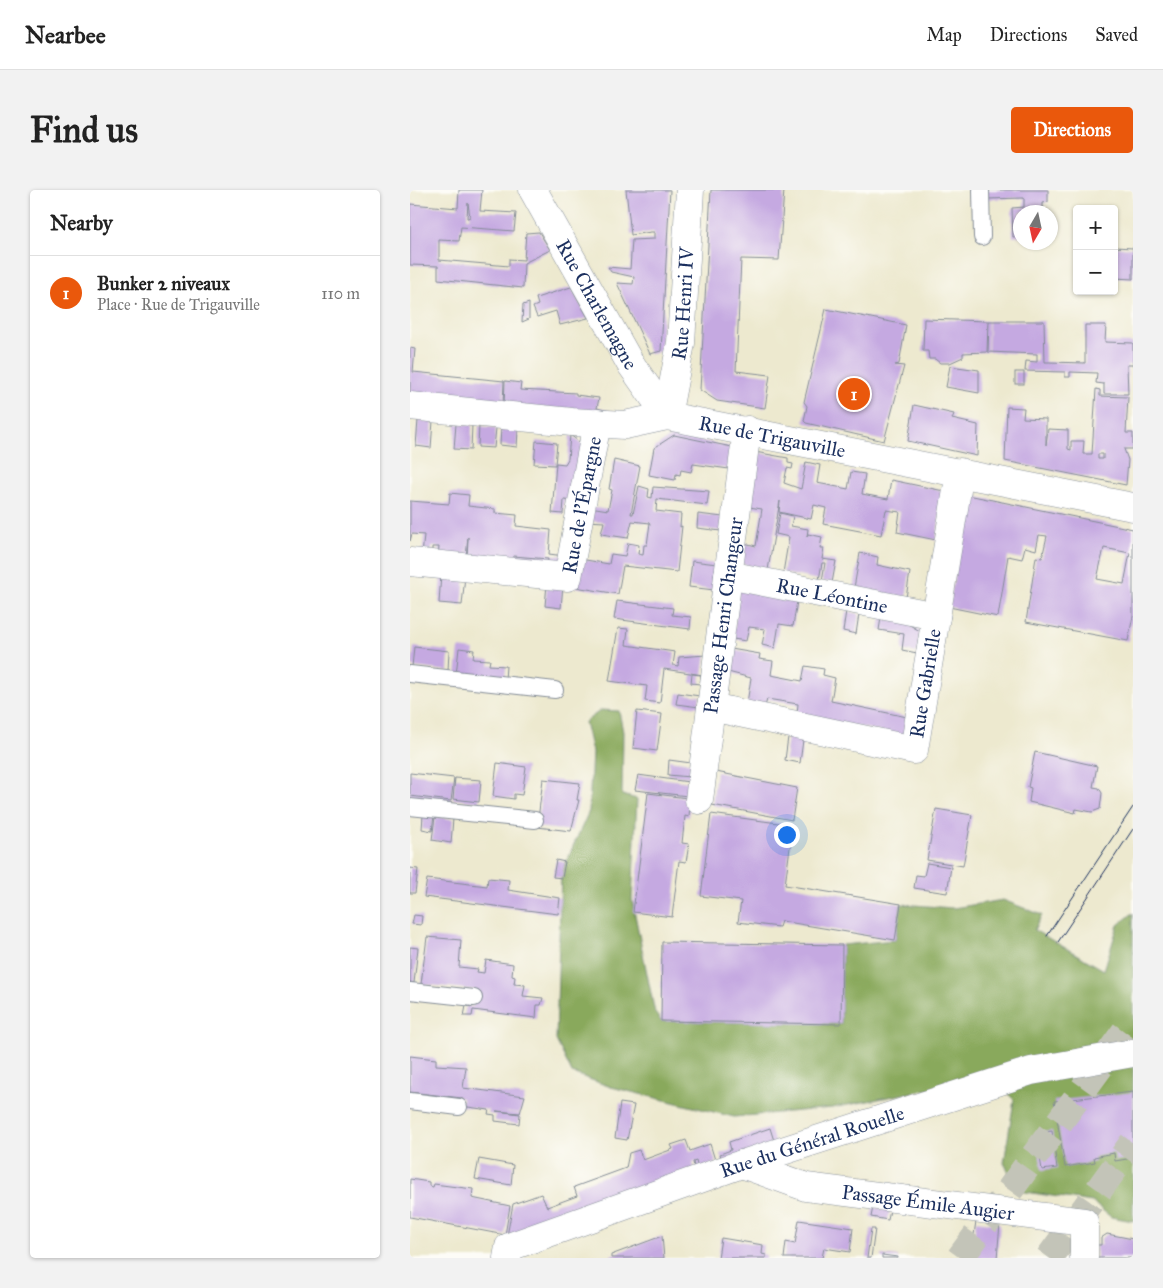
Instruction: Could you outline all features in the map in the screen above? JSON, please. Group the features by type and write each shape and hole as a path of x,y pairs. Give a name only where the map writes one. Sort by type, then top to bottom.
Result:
{"street":[{"name":"Rue Charlemagne","path":"533,190 630,363 667,416"},
{"name":"Rue Henri IV","path":"667,416 681,343 690,190"},
{"name":"Rue de Trigauville","path":"410,406 597,424 624,425 667,416 747,430 1133,507"},
{"name":"Rue de l'Épargne","path":"410,562 568,577 597,424"},
{"name":"Passage Henri Changeur","path":"699,800 747,430"},
{"name":"Rue Gabrielle","path":"711,707 914,750 960,472"},
{"name":"Rue Léontine","path":"728,574 936,616"},
{"name":"Rue du Général Rouelle","path":"507,1258 509,1247 742,1164 1031,1071 1133,1053"},
{"name":"Passage Émile Augier","path":"742,1164 806,1187 1084,1222 1084,1258"}],"lane":[{"path":"981,190 982,237"},
{"path":"410,674 555,690"},
{"path":"410,806 535,820"},
{"path":"410,991 474,998"},
{"path":"410,1101 459,1107"}],"green space":[{"path":"601,710 619,711 623,732 622,795 637,799 632,900 655,1013 661,1021 841,1024 842,945 895,940 901,904 953,908 1003,900 1042,915 1034,930 1104,970 1118,925 1133,913 1133,1221 1111,1217 1092,1202 1019,1191 1004,1163 1014,1100 992,1077 832,1108 734,1117 611,1087 572,1073 556,1040 561,873 589,811 592,752 585,722"}],"building":[{"path":"459,190 482,190 480,211 516,213 514,231 461,227 459,241 439,240 439,260 509,266 509,259 524,260 526,233 539,232 550,250 524,263 523,288 438,279 438,266 410,265 410,204 458,208","holes":["468,203 470,217 467,218"]},
{"path":"626,190 670,190 661,351 650,354 617,283 633,284 634,277 611,272 608,267 630,269 632,240 654,239 654,232 631,235"},
{"path":"711,190 784,190 779,260 741,259 736,371 770,375 765,408 717,401 700,390"},
{"path":"987,190 1048,190 1048,202 1043,203 1043,205 1024,205 1024,198 987,199"},
{"path":"1118,247 1133,248 1133,279 1118,278"},
{"path":"571,287 588,318 560,325 556,311 537,317 533,307 538,305 536,298"},
{"path":"529,303 529,319 522,322 523,305"},
{"path":"826,309 906,325 899,364 895,365 904,366 884,441 804,421 807,406 804,402"},
{"path":"924,319 988,321 987,352 963,353 963,357 950,363 940,363 935,359 929,359 928,351 923,351"},
{"path":"989,321 1044,321 1045,362 1085,363 1085,325 1106,325 1105,342 1133,343 1133,365 1127,365 1128,394 1104,394 1104,384 1096,383 1097,373 1070,372 1070,377 1065,377 1065,372 1025,371 1026,361 1037,362 1037,354 988,352"},
{"path":"410,348 415,349 413,372 504,381 503,406 410,396"},
{"path":"950,366 979,370 979,393 946,387"},
{"path":"1015,372 1024,372 1024,384 1015,384"},
{"path":"505,381 521,383 520,390 576,393 576,395 599,398 597,408 614,412 504,406"},
{"path":"1096,389 1100,390 1100,396 1128,397 1126,433 1133,433 1133,449 1124,449 1128,460 1126,485 1005,461 1007,407 1024,408 1023,418 1046,419 1046,445 1048,429 1068,430 1068,449 1071,450 1071,441 1084,441 1083,454 1092,454","holes":["1098,454 1103,454 1103,459 1098,459"]},
{"path":"914,405 954,414 952,419 978,425 977,456 908,441"},
{"path":"418,420 433,421 431,448 416,446"},
{"path":"456,424 472,425 471,450 454,449"},
{"path":"479,426 496,428 494,448 478,447"},
{"path":"501,428 518,430 517,447 500,445"},
{"path":"570,435 585,446 575,501 564,500 563,514 552,513 556,463 565,464 568,459"},
{"path":"674,435 732,447 729,469 693,464 691,472 681,470 680,475 676,474 675,480 649,475 654,448"},
{"path":"536,441 557,443 555,465 534,464"},
{"path":"755,452 788,458 788,463 793,464 792,469 787,468 784,483 801,489 806,462 820,465 817,483 848,489 851,472 865,474 862,494 888,499 891,480 944,491 936,540 897,532 900,512 886,510 881,535 823,524 826,508 814,505 811,519 779,512 780,501 768,570 742,564 744,543 756,546 762,509 749,507"},
{"path":"614,460 640,466 631,514 633,514 639,486 649,489 648,497 652,498 653,487 709,491 707,505 657,499 656,511 681,514 680,527 682,526 677,572 623,566 618,594 575,587 580,559 609,564 611,554 625,556 628,543 639,545 638,554 643,555 644,545 647,545 650,523 632,521 628,538 601,534 604,522 587,521 590,507 608,510 612,490 609,489"},
{"path":"450,493 469,495 468,506 495,509 495,513 517,515 516,526 551,530 549,554 564,556 563,561 547,567 548,559 514,556 513,564 467,559 468,537 466,558 438,557 439,547 432,547 432,557 422,556 424,535 412,534 410,541 410,501 449,504"},
{"path":"968,495 1133,529 1133,616 1128,641 1026,622 1036,557 1042,558 1047,536 1039,535 1036,550 1025,547 1022,559 1008,556 998,617 949,607","holes":["1104,548 1130,553 1124,584 1097,579"]},
{"path":"780,513 793,516 791,526 808,529 807,537 808,534 822,537 820,548 824,548 822,559 836,561 832,583 822,581 825,563 822,563 819,580 783,573 789,537 776,534"},
{"path":"698,514 723,517 721,531 697,528"},
{"path":"860,553 878,557 877,565 910,572 906,598 854,588"},
{"path":"692,561 717,564 714,590 689,587"},
{"path":"441,574 465,576 462,605 439,603"},
{"path":"547,584 563,585 561,608 545,606"},
{"path":"739,589 797,601 793,626 779,624 775,648 762,645 765,629 749,627 746,641 733,639"},
{"path":"617,601 673,608 672,615 691,617 690,629 614,619"},
{"path":"846,611 859,614 856,634 843,631"},
{"path":"881,618 906,623 920,631 917,653 902,650 904,634 879,630"},
{"path":"618,628 628,629 626,645 675,652 673,665 678,666 679,657 706,655 703,675 664,669 660,703 645,701 647,686 609,681"},
{"path":"414,647 449,651 448,671 412,667"},
{"path":"459,648 474,650 473,659 490,660 489,665 506,666 505,680 456,675"},
{"path":"731,649 760,654 759,659 773,661 771,675 802,681 805,666 824,669 823,675 835,678 831,701 907,717 903,736 797,714 798,704 767,699 765,707 747,703 751,678 728,672"},
{"path":"692,674 701,675 700,684 691,683"},
{"path":"678,693 700,696 699,707 676,704"},
{"path":"637,711 662,714 657,751 633,748"},
{"path":"788,737 803,740 800,763 785,760"},
{"path":"1035,752 1097,766 1093,787 1099,788 1102,793 1100,809 1092,812 1076,809 1075,813 1029,802 1031,788 1028,787"},
{"path":"669,760 691,763 690,777 668,775"},
{"path":"497,763 526,767 522,795 514,794 514,799 493,796"},
{"path":"716,772 797,788 792,820 712,805"},
{"path":"410,773 454,778 451,801 410,796"},
{"path":"638,775 689,782 688,796 635,790"},
{"path":"455,778 481,780 479,802 453,799"},
{"path":"543,779 580,783 577,800 579,800 571,831 537,827"},
{"path":"648,793 687,798 690,804 689,817 685,816 682,843 689,844 686,862 679,861 672,917 633,912"},
{"path":"936,809 972,815 963,866 927,860"},
{"path":"711,814 793,825 785,885 901,904 895,940 781,921 779,927 738,922 741,901 701,896"},
{"path":"423,815 434,815 432,831 422,829"},
{"path":"435,817 453,819 451,843 432,840"},
{"path":"556,860 565,862 562,878 553,877"},
{"path":"927,863 951,867 947,893 914,888 916,875 924,876"},
{"path":"410,868 418,869 415,893 410,893"},
{"path":"488,878 509,880 508,890 560,898 558,914 424,897 427,879 487,886"},
{"path":"414,915 422,916 421,925 412,924"},
{"path":"427,937 461,940 459,967 478,969 477,972 484,973 486,960 513,964 512,976 515,977 514,984 525,985 523,996 543,998 541,1005 537,1005 536,1018 473,1010 472,1016 464,1016 466,1006 473,1007 475,990 421,984"},
{"path":"662,942 842,945 841,1024 661,1021"},
{"path":"410,947 418,948 414,983 410,982"},
{"path":"410,1056 436,1059 436,1065 466,1067 463,1088 525,1096 520,1113 496,1111 520,1114 519,1124 495,1121 495,1115 488,1114 489,1110 461,1106 462,1098 410,1092"},
{"path":"1133,1092 1133,1158 1115,1161 1114,1153 1094,1157 1095,1162 1065,1167 1054,1101"},
{"path":"620,1103 634,1105 627,1140 615,1138"},
{"path":"770,1128 775,1144 723,1163 720,1154 731,1150 729,1142"},
{"path":"1052,1131 1057,1168 1042,1170 1036,1133"},
{"path":"686,1140 690,1151 710,1144 716,1163 698,1169 696,1161 693,1162 695,1173 507,1236 513,1204 541,1194 547,1207 577,1196 574,1187 626,1168 629,1153 639,1150 643,1160 673,1149 671,1145"},
{"path":"479,1159 513,1165 511,1185 475,1179"},
{"path":"410,1179 429,1182 429,1186 433,1187 434,1184 473,1189 472,1198 510,1206 505,1235 410,1217"},
{"path":"873,1207 890,1210 888,1220 871,1217"},
{"path":"799,1220 853,1228 850,1252 824,1248 822,1258 784,1258 786,1242 795,1244"},
{"path":"976,1221 1000,1224 997,1258 968,1258 971,1241 973,1242"},
{"path":"871,1229 875,1229 871,1258 867,1258"},
{"path":"1107,1234 1133,1239 1133,1258 1096,1258 1096,1245 1101,1245 1101,1238"},
{"path":"662,1236 664,1258 611,1258 611,1255"},
{"path":"721,1238 763,1245 762,1254 766,1255 766,1258 718,1258"},
{"path":"882,1255 898,1257 898,1258 882,1258"}],"tunnel":[{"path":"960,1258 1133,1021"},
{"path":"1049,1258 1133,1143"}],"tram line":[{"path":"1047,936 1133,807"},
{"path":"1058,942 1133,829"}],"place":[{"name":"Bunker 2 niveaux","path":"854,394"}]}
